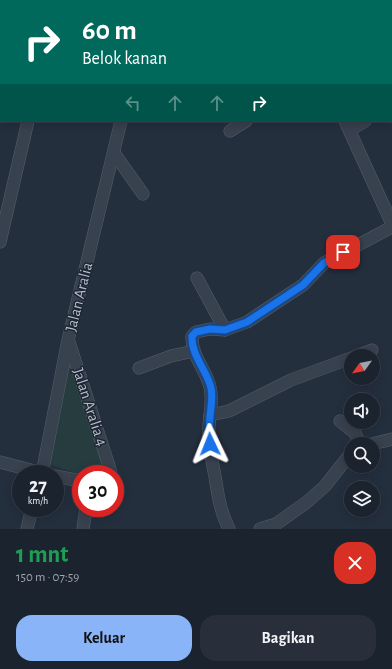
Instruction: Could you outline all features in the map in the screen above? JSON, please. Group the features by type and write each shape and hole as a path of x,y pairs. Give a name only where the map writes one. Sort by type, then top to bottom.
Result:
{"street":[{"path":"0,242 28,122"},
{"name":"Jalan Aralia","path":"46,465 68,340 121,122"},
{"path":"230,131 244,122"},
{"path":"228,529 219,502 210,448 209,432 212,402 210,387 194,351 192,338 194,334 210,329 225,330 247,322 303,285 324,263 331,258 392,226 390,212 348,125 361,122"},
{"path":"114,153 143,194"},
{"path":"197,278 225,330"},
{"name":"Jalan Aralia 4","path":"68,340 109,465"},
{"path":"139,368 171,356 194,351"},
{"path":"210,415 229,411 291,380 344,361"},
{"path":"340,421 355,433 357,437"},
{"path":"380,442 392,439"},
{"path":"0,462 12,465"},
{"path":"260,529 276,524 307,502 325,486 344,462"},
{"path":"27,529 30,517"},
{"path":"84,529 85,517"}],"green space":[{"path":"69,360 103,465 72,465 72,472 64,469 64,465 48,464"}],"route":[{"path":"210,444 209,432 212,402 210,387 207,377 197,360 192,336 196,332 210,329 225,330 247,322 303,285 324,263 343,252"}]}
